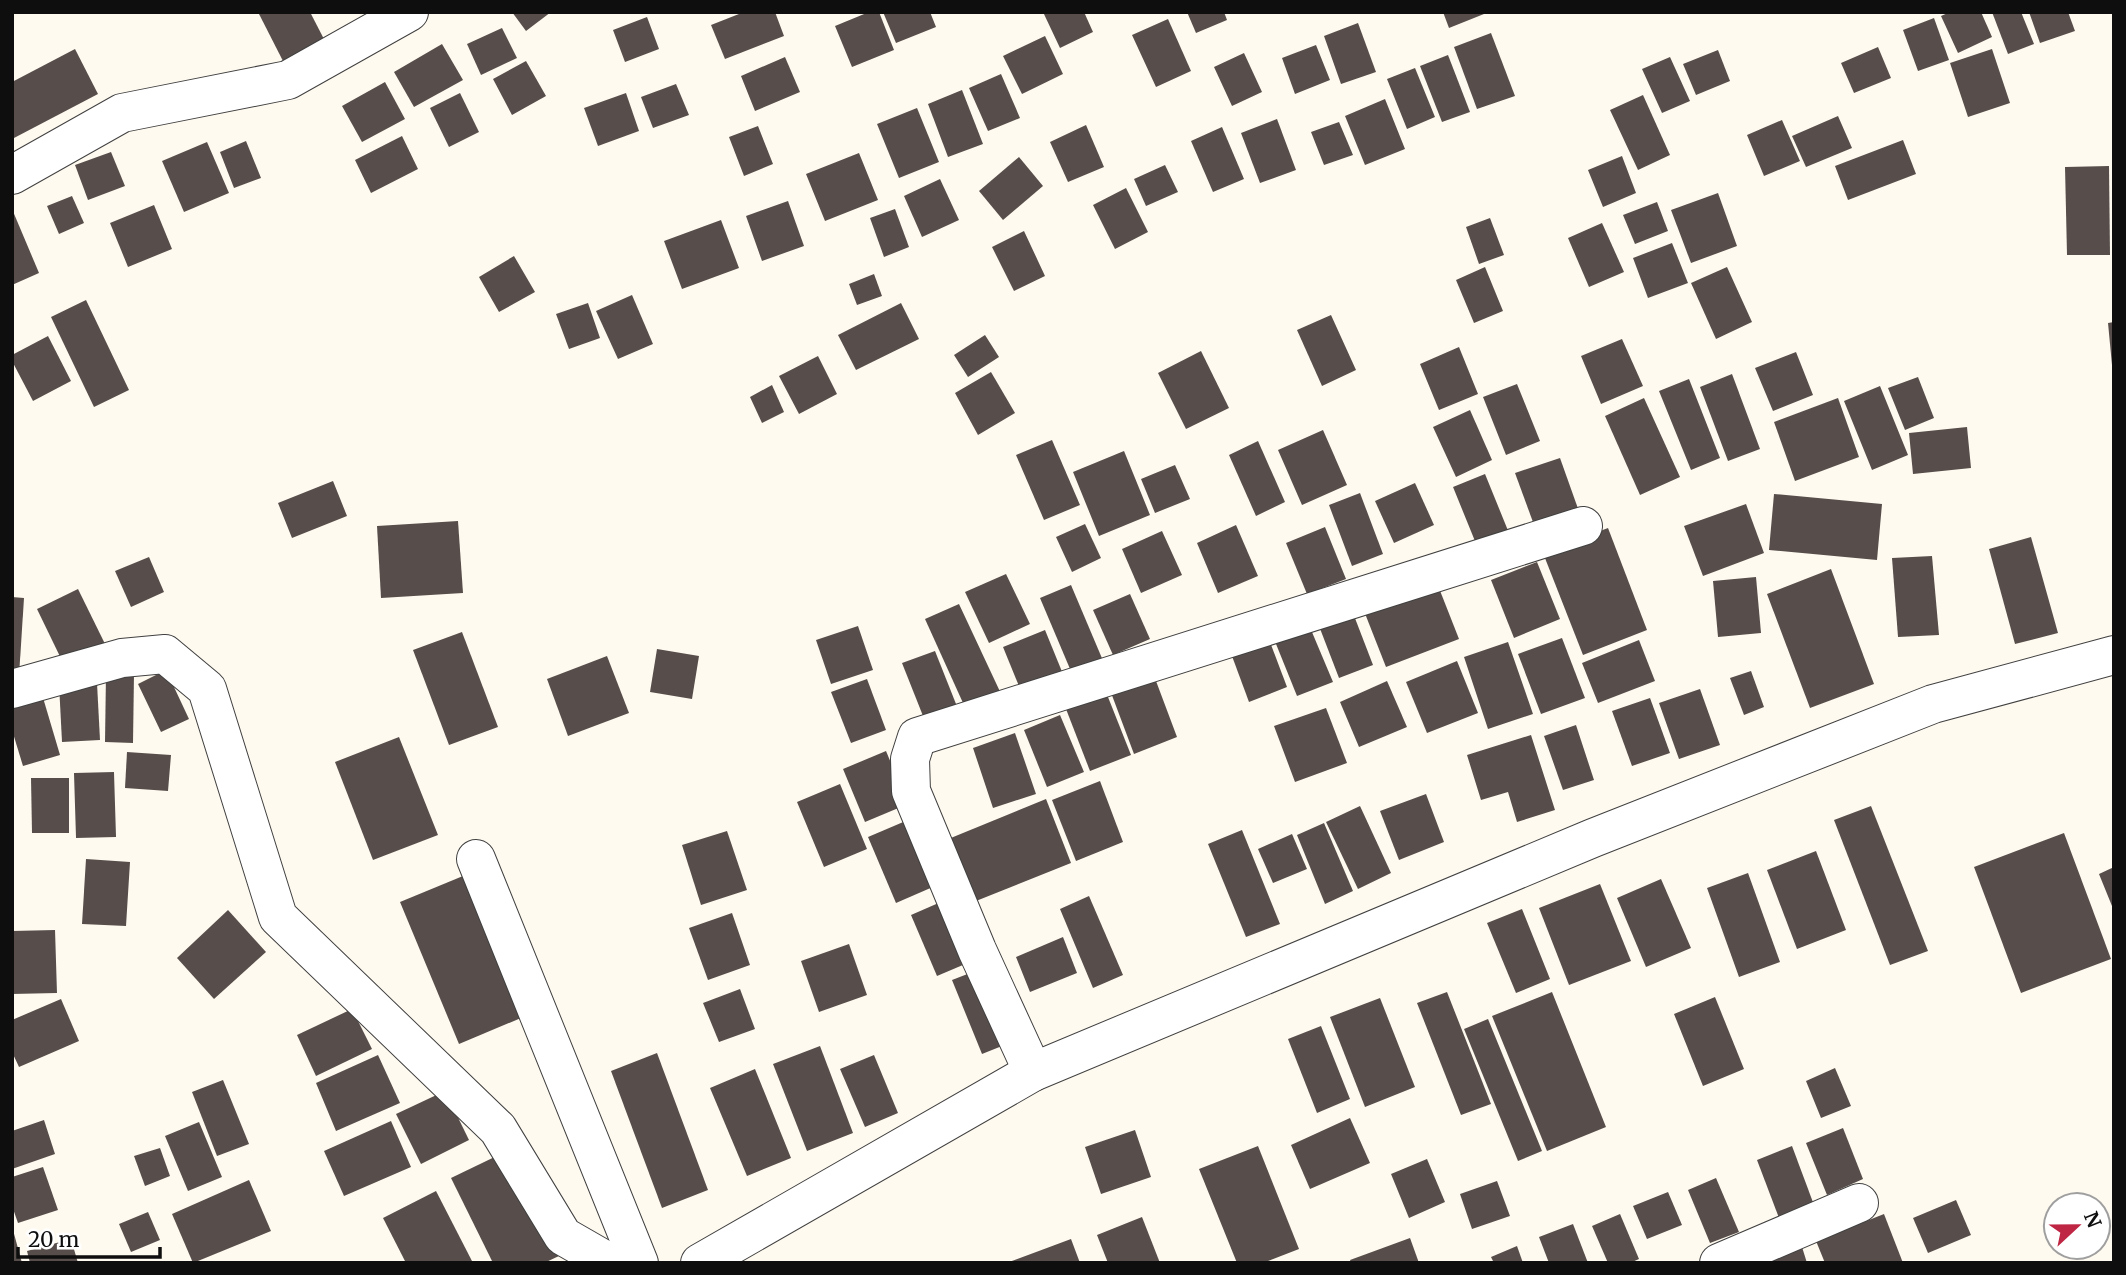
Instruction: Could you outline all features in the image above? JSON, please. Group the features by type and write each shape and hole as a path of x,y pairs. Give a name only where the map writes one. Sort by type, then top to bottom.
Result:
{"street":[{"path":"12,175 122,113 288,80 409,12"},
{"path":"1033,1072 977,950 911,791 910,760 917,737 1583,526"},
{"path":"12,689 122,658 165,654 207,689 278,917 498,1129 563,1236 610,1263"},
{"path":"700,1263 1033,1072 1593,838 1933,704 2114,655"},
{"path":"476,859 639,1263"},
{"path":"1719,1263 1858,1203"}],"building":[{"path":"258,12 310,12 326,43 284,63"},
{"path":"512,12 551,12 526,31"},
{"path":"744,12 775,12 784,36 725,59 711,25"},
{"path":"869,12 879,12 894,50 852,67 835,26"},
{"path":"883,12 930,12 936,27 896,43"},
{"path":"1043,12 1084,12 1093,32 1060,48"},
{"path":"1187,12 1224,12 1227,20 1196,33"},
{"path":"1443,12 1483,12 1484,14 1449,28"},
{"path":"1950,12 1981,12 1992,37 1958,53 1941,16"},
{"path":"1992,12 2021,12 2034,44 2008,54"},
{"path":"2029,12 2068,12 2075,31 2040,43"},
{"path":"647,17 659,49 625,62 613,30"},
{"path":"1934,18 1949,60 1918,71 1903,30"},
{"path":"1168,19 1191,71 1156,87 1132,35"},
{"path":"1358,23 1376,72 1341,84 1324,36"},
{"path":"502,28 517,58 481,75 467,44"},
{"path":"1491,33 1515,96 1477,109 1454,47"},
{"path":"1045,36 1063,74 1022,94 1003,56"},
{"path":"442,44 463,80 414,107 394,72"},
{"path":"1316,45 1330,80 1295,94 1282,58"},
{"path":"1878,47 1891,78 1854,93 1841,63"},
{"path":"75,49 98,94 14,138 12,82"},
{"path":"1992,49 2010,103 1968,117 1950,63"},
{"path":"1718,50 1730,81 1696,95 1683,64"},
{"path":"1244,53 1262,92 1232,106 1214,67"},
{"path":"1448,55 1470,112 1442,122 1420,66"},
{"path":"785,57 800,92 755,111 741,76"},
{"path":"1670,57 1690,101 1662,113 1642,69"},
{"path":"526,61 546,96 512,115 493,79"},
{"path":"1415,68 1435,117 1407,129 1387,79"},
{"path":"1001,74 1020,118 988,131 969,88"},
{"path":"385,82 405,119 362,142 342,106"},
{"path":"676,84 689,115 653,128 641,97"},
{"path":"962,90 983,144 948,157 928,104"},
{"path":"460,93 479,132 449,147 430,108"},
{"path":"626,93 639,131 598,146 584,108"},
{"path":"1643,95 1670,155 1638,170 1610,110"},
{"path":"1385,99 1405,149 1365,165 1345,116"},
{"path":"917,108 939,162 899,178 877,124"},
{"path":"1838,116 1852,148 1806,167 1792,136"},
{"path":"1277,119 1296,170 1260,183 1241,133"},
{"path":"1782,120 1800,161 1764,176 1747,135"},
{"path":"1339,122 1353,155 1324,165 1311,132"},
{"path":"1086,125 1104,167 1068,182 1050,142"},
{"path":"758,126 773,164 744,176 729,137"},
{"path":"1222,127 1244,179 1213,192 1191,141"},
{"path":"402,136 418,169 371,193 355,160"},
{"path":"1903,140 1916,174 1848,200 1835,166"},
{"path":"246,141 261,178 234,188 220,152"},
{"path":"207,142 229,193 184,212 162,161"},
{"path":"111,152 125,186 88,200 75,165"},
{"path":"859,153 878,200 825,221 806,174"},
{"path":"1622,156 1636,193 1603,207 1588,170"},
{"path":"1019,157 1043,186 1003,220 979,191"},
{"path":"1165,165 1178,192 1146,206 1134,179"},
{"path":"2109,166 2110,255 2067,255 2065,167"},
{"path":"940,179 959,220 922,237 904,196"},
{"path":"1126,188 1148,232 1115,249 1093,205"},
{"path":"1718,193 1737,246 1691,263 1671,210"},
{"path":"72,196 84,223 59,234 47,206"},
{"path":"788,201 804,246 762,261 746,216"},
{"path":"1657,202 1668,231 1635,244 1623,215"},
{"path":"154,205 172,249 128,267 110,223"},
{"path":"12,209 39,273 12,285"},
{"path":"895,209 909,247 884,257 870,218"},
{"path":"1490,218 1504,255 1479,264 1466,227"},
{"path":"721,220 739,268 682,289 664,241"},
{"path":"1602,223 1624,272 1589,287 1568,238"},
{"path":"1024,231 1045,276 1014,291 992,247"},
{"path":"1672,243 1688,283 1648,298 1633,258"},
{"path":"514,256 535,292 499,312 479,277"},
{"path":"1485,267 1503,311 1474,323 1456,280"},
{"path":"1727,267 1752,322 1716,339 1691,283"},
{"path":"874,274 882,296 857,305 849,284"},
{"path":"632,295 653,344 618,359 596,311"},
{"path":"86,300 129,390 94,407 51,317"},
{"path":"588,303 600,338 569,349 556,314"},
{"path":"901,303 919,339 856,370 838,335"},
{"path":"1331,315 1356,370 1322,386 1297,330"},
{"path":"2114,322 2114,365 2112,365 2108,323"},
{"path":"985,335 999,357 968,377 954,355"},
{"path":"48,336 71,381 33,401 12,361 12,355"},
{"path":"1622,339 1643,386 1601,404 1581,356"},
{"path":"1459,347 1478,394 1439,410 1420,364"},
{"path":"1201,351 1229,408 1186,429 1158,373"},
{"path":"1796,352 1813,395 1773,411 1755,368"},
{"path":"818,356 837,394 799,414 779,376"},
{"path":"991,372 1015,413 978,435 955,393"},
{"path":"1732,374 1760,449 1728,461 1700,387"},
{"path":"1918,377 1934,418 1905,430 1888,388"},
{"path":"1689,379 1720,458 1691,470 1659,391"},
{"path":"1517,384 1540,441 1506,455 1483,397"},
{"path":"772,385 784,412 762,423 750,397"},
{"path":"1880,386 1908,455 1872,470 1844,401"},
{"path":"1644,398 1680,477 1640,495 1605,416"},
{"path":"1838,398 1859,457 1795,481 1774,422"},
{"path":"1470,410 1492,460 1456,477 1433,427"},
{"path":"1967,427 1971,468 1913,474 1909,433"},
{"path":"1323,430 1347,485 1302,505 1278,450"},
{"path":"1052,440 1080,505 1044,520 1016,455"},
{"path":"1258,441 1285,502 1256,516 1229,455"},
{"path":"1124,451 1150,515 1099,536 1073,472"},
{"path":"1560,458 1581,517 1537,533 1515,473"},
{"path":"1175,465 1190,499 1155,513 1141,479"},
{"path":"1485,474 1509,533 1477,546 1453,487"},
{"path":"333,481 347,516 292,538 278,503"},
{"path":"1415,483 1434,525 1394,543 1375,501"},
{"path":"1360,493 1383,554 1352,566 1329,505"},
{"path":"1774,494 1882,504 1877,560 1769,550"},
{"path":"1746,504 1764,553 1703,576 1684,526"},
{"path":"458,521 463,593 381,598 377,526"},
{"path":"1085,524 1101,558 1072,572 1056,537"},
{"path":"1236,525 1258,576 1218,593 1197,543"},
{"path":"1325,527 1346,579 1307,594 1286,543"},
{"path":"1608,528 1647,630 1583,655 1543,553"},
{"path":"1162,531 1182,575 1141,593 1122,549"},
{"path":"2031,537 2058,633 2015,644 1989,549"},
{"path":"1932,556 1939,635 1898,637 1892,558"},
{"path":"149,557 164,592 131,607 115,571"},
{"path":"1537,562 1560,619 1514,638 1491,580"},
{"path":"1831,569 1874,684 1810,708 1767,594"},
{"path":"1006,574 1030,624 989,643 965,592"},
{"path":"1756,577 1761,633 1718,637 1713,581"},
{"path":"1437,583 1459,639 1386,667 1364,611"},
{"path":"1071,585 1104,663 1073,676 1040,598"},
{"path":"78,589 108,650 67,671 37,609"},
{"path":"1130,594 1150,639 1113,655 1093,610"},
{"path":"12,597 24,598 19,676 12,676"},
{"path":"959,604 1003,698 968,714 925,619"},
{"path":"1353,613 1373,665 1339,678 1319,626"},
{"path":"1309,625 1333,682 1297,696 1274,639"},
{"path":"858,626 873,670 831,684 816,640"},
{"path":"1045,630 1065,679 1023,696 1003,647"},
{"path":"462,632 498,727 449,745 413,650"},
{"path":"1267,634 1287,687 1249,702 1229,648"},
{"path":"1562,638 1585,698 1541,714 1518,654"},
{"path":"1639,640 1655,681 1598,703 1582,663"},
{"path":"1508,642 1533,714 1488,729 1464,657"},
{"path":"657,649 699,656 692,699 650,692"},
{"path":"935,651 960,714 927,726 902,663"},
{"path":"607,656 629,713 568,736 547,679"},
{"path":"1457,661 1478,713 1427,733 1406,682"},
{"path":"166,670 189,719 161,732 138,684"},
{"path":"1751,671 1764,707 1744,715 1730,678"},
{"path":"106,673 134,674 133,743 105,742"},
{"path":"1153,673 1177,737 1134,754 1110,690"},
{"path":"867,679 886,730 851,743 831,692"},
{"path":"1387,681 1407,727 1359,747 1340,702"},
{"path":"97,683 100,740 62,742 59,684"},
{"path":"1700,689 1720,745 1679,759 1659,703"},
{"path":"41,691 60,755 23,766 12,730 12,699"},
{"path":"1106,692 1131,755 1090,771 1066,709"},
{"path":"1650,698 1670,753 1632,766 1612,711"},
{"path":"1326,708 1347,763 1295,782 1274,726"},
{"path":"1060,715 1084,772 1047,787 1024,730"},
{"path":"1576,725 1594,780 1563,790 1544,736"},
{"path":"1015,733 1036,794 993,808 973,748"},
{"path":"1531,735 1555,810 1517,822 1508,792 1481,800 1467,755"},
{"path":"399,737 438,835 373,860 335,762"},
{"path":"886,751 908,804 865,822 843,769"},
{"path":"127,752 171,755 168,791 125,788"},
{"path":"114,772 116,837 76,838 74,773"},
{"path":"31,778 69,778 69,833 32,833"},
{"path":"1100,781 1123,842 1076,861 1052,800"},
{"path":"840,784 867,849 824,867 797,802"},
{"path":"1426,794 1444,842 1399,860 1380,811"},
{"path":"1046,799 1071,863 966,905 941,842"},
{"path":"1360,806 1391,873 1358,889 1326,822"},
{"path":"1871,806 1928,951 1890,965 1834,820"},
{"path":"915,817 942,883 896,903 868,837"},
{"path":"1324,823 1353,891 1325,904 1297,835"},
{"path":"1242,830 1280,924 1246,937 1208,844"},
{"path":"727,831 747,890 701,905 682,845"},
{"path":"2064,833 2111,959 2021,993 1974,867"},
{"path":"1292,834 1307,869 1273,883 1258,849"},
{"path":"1816,851 1846,930 1797,949 1767,870"},
{"path":"86,859 130,862 126,926 82,924"},
{"path":"2114,867 2114,911 2099,874"},
{"path":"1748,873 1780,962 1739,977 1707,888"},
{"path":"463,876 521,1018 459,1044 400,902"},
{"path":"1661,879 1691,948 1646,967 1617,898"},
{"path":"1600,884 1631,961 1569,985 1539,908"},
{"path":"1089,896 1123,975 1093,988 1060,909"},
{"path":"950,898 977,959 937,976 911,915"},
{"path":"1522,909 1550,979 1516,993 1487,923"},
{"path":"228,910 266,952 214,999 177,958"},
{"path":"732,913 750,965 708,980 689,928"},
{"path":"55,930 57,993 12,994 12,931"},
{"path":"1063,937 1077,973 1030,992 1016,957"},
{"path":"849,944 867,995 819,1012 801,961"},
{"path":"983,968 1012,1042 982,1054 952,980"},
{"path":"740,989 755,1029 719,1042 703,1003"},
{"path":"1447,992 1491,1104 1461,1115 1417,1003"},
{"path":"1552,992 1606,1127 1547,1151 1492,1016"},
{"path":"1715,997 1744,1069 1703,1086 1674,1014"},
{"path":"1380,998 1415,1087 1365,1107 1330,1017"},
{"path":"61,999 79,1041 19,1067 12,1052 12,1020"},
{"path":"352,1009 372,1049 316,1076 297,1035"},
{"path":"1488,1019 1542,1151 1518,1161 1464,1029"},
{"path":"1321,1026 1350,1099 1317,1113 1288,1039"},
{"path":"820,1046 853,1133 807,1151 773,1064"},
{"path":"657,1053 708,1190 662,1208 611,1071"},
{"path":"378,1055 400,1103 336,1131 316,1083"},
{"path":"874,1055 898,1113 865,1127 840,1069"},
{"path":"1835,1068 1851,1106 1821,1118 1806,1081"},
{"path":"755,1069 791,1158 747,1176 710,1088"},
{"path":"223,1080 249,1144 217,1156 192,1092"},
{"path":"445,1091 469,1140 421,1164 396,1114"},
{"path":"1350,1118 1370,1163 1310,1189 1291,1145"},
{"path":"44,1120 55,1154 12,1169 12,1131"},
{"path":"391,1121 411,1167 344,1196 324,1151"},
{"path":"199,1122 222,1177 188,1191 165,1136"},
{"path":"1843,1128 1863,1179 1827,1195 1806,1143"},
{"path":"1135,1130 1151,1177 1101,1194 1085,1147"},
{"path":"1258,1146 1299,1249 1263,1263 1237,1263 1199,1169"},
{"path":"1792,1146 1814,1205 1779,1218 1757,1160"},
{"path":"160,1148 170,1176 145,1186 134,1156"},
{"path":"507,1151 559,1256 544,1263 493,1263 451,1178"},
{"path":"1427,1159 1445,1202 1409,1218 1391,1174"},
{"path":"43,1167 58,1210 18,1223 12,1206 12,1177"},
{"path":"1716,1178 1739,1232 1710,1243 1688,1190"},
{"path":"249,1180 271,1231 193,1263 172,1214"},
{"path":"1497,1181 1510,1216 1472,1229 1460,1194"},
{"path":"436,1191 473,1263 406,1263 383,1218"},
{"path":"1668,1192 1682,1225 1647,1239 1633,1206"},
{"path":"1956,1200 1971,1235 1928,1253 1913,1218"},
{"path":"148,1212 160,1240 131,1252 119,1224"},
{"path":"1620,1214 1639,1259 1630,1263 1608,1263 1592,1226"},
{"path":"1884,1214 1903,1263 1825,1263 1816,1241"},
{"path":"1142,1217 1160,1263 1108,1263 1097,1235"},
{"path":"1573,1224 1588,1263 1549,1263 1539,1237"},
{"path":"13,1230 22,1263 12,1263"},
{"path":"1410,1238 1419,1263 1351,1263 1350,1260"},
{"path":"71,1239 78,1263 30,1263 27,1251"},
{"path":"1071,1239 1080,1263 1009,1263 1009,1262"},
{"path":"1517,1246 1523,1263 1494,1263 1491,1257"},
{"path":"1802,1247 1807,1263 1757,1263"}]}
